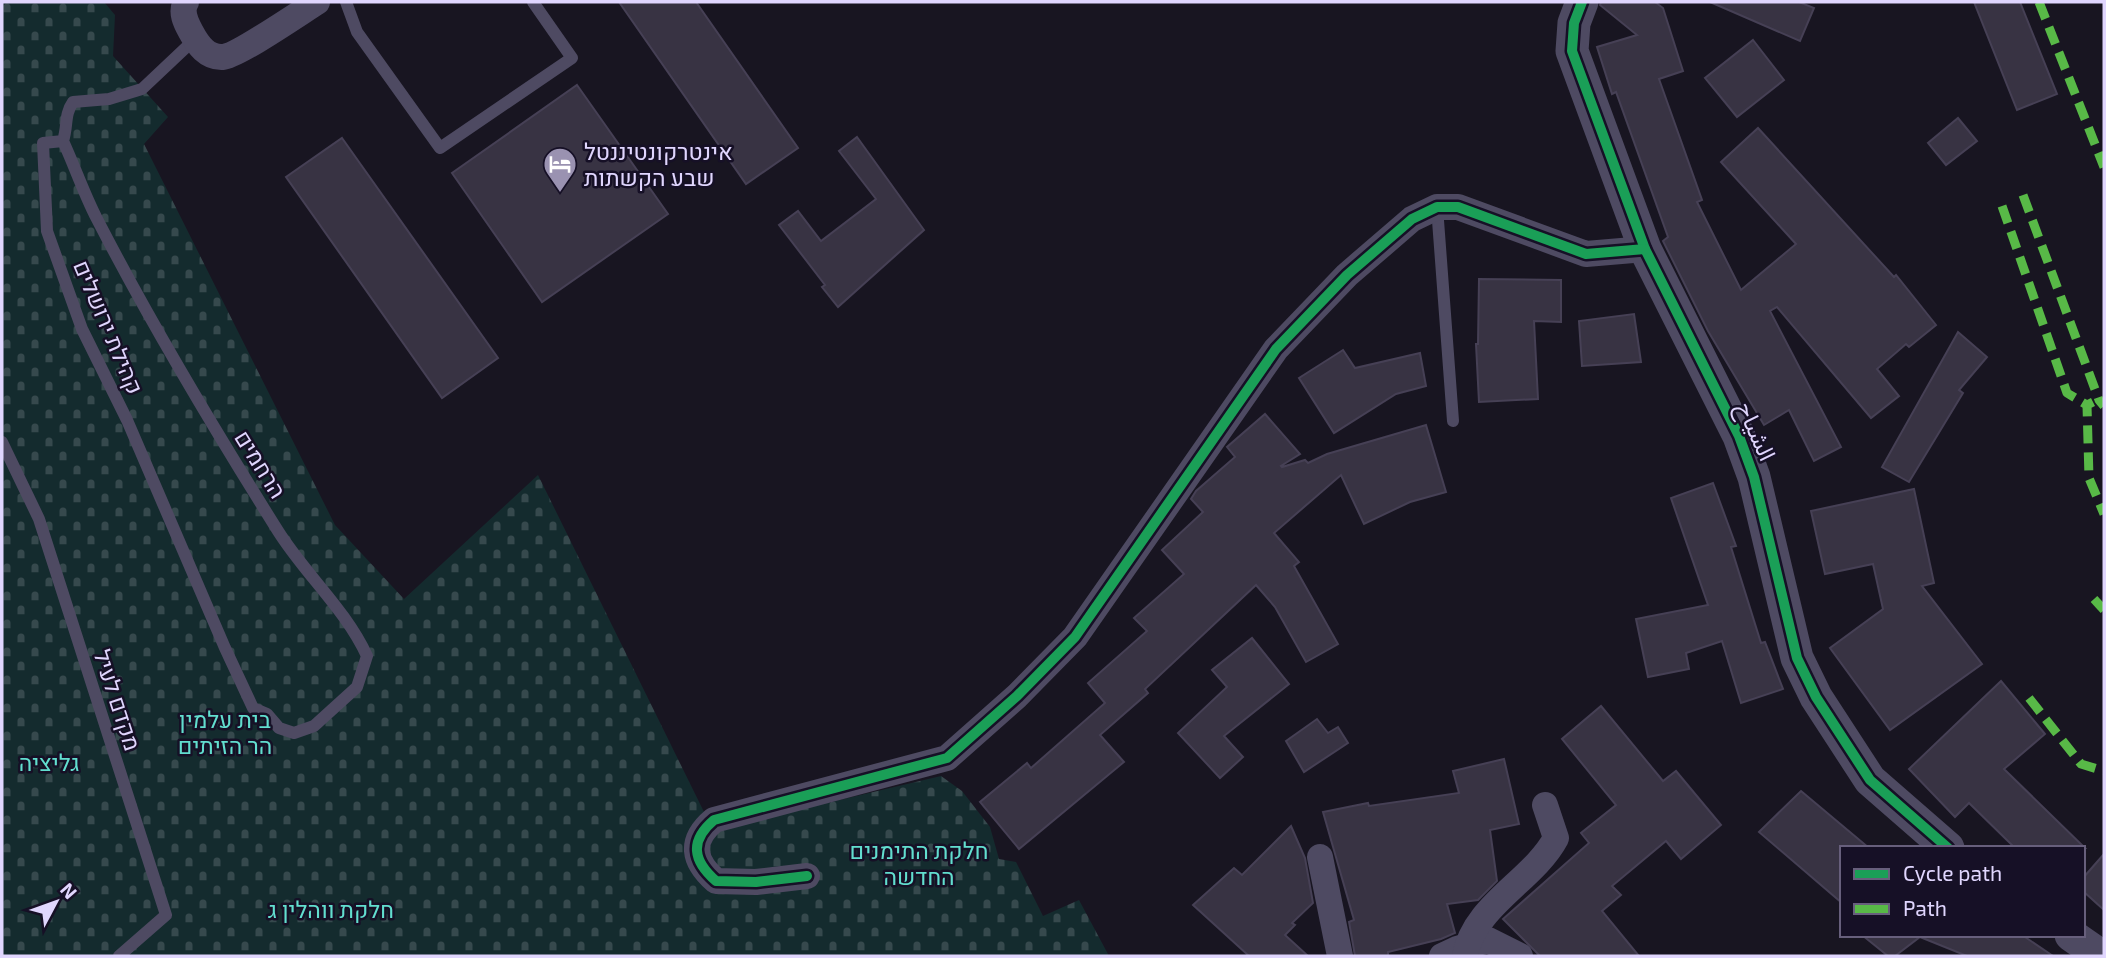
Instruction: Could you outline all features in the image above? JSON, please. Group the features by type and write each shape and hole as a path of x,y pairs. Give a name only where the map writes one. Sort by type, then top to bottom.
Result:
{"street":[{"path":"186,2 183,7 186,23 195,39 207,54 225,57 317,2"},
{"name":"الشياح","path":"1582,2 1574,23 1572,51 1645,249 1739,436 1754,477 1797,658 1816,697 1870,780 1946,846"},
{"path":"807,876 756,882 716,881 698,859 696,846 699,837 714,820 947,758 987,725 1075,637 1276,349 1347,275 1412,219 1437,207 1458,207 1586,254 1645,249"},
{"path":"1466,951 1474,932 1489,911 1548,854 1556,838 1545,805"},
{"path":"1321,857 1340,956"},
{"path":"2074,937 2101,956"},
{"path":"1442,956 1466,951 1488,940 1520,956"}],"lane":[{"path":"346,2 357,32 440,148 572,58 533,2"},
{"path":"63,141 67,129 66,111 73,102 109,99 142,89 195,39"},
{"name":"קהילת ירושלים","path":"63,141 43,143 47,231 82,329 127,420 253,708"},
{"name":"הרחמים","path":"63,141 97,218 161,340 293,555 359,638 367,656 357,687 314,726 294,733 279,728 267,714 253,708"},
{"path":"1437,207 1453,421"},
{"name":"מקדם לעיל","path":"2,442 39,519 166,915 119,956"}],"green space":[{"name":"בית עלמין הר הזיתים","path":"2,2 104,2 115,15 113,56 168,117 144,144 335,525 404,599 538,475 705,814 721,828 941,776 962,791 990,827 999,859 1016,862 1043,916 1079,900 1109,956 2,956"}],"building":[{"name":"אינטרקונטיננטל שבע הקשתות","path":"619,2 696,2 798,148 746,184"},
{"path":"1601,2 1655,2 1663,8 1683,71 1659,79 1702,200 1697,202 1741,290 1796,244 1721,162 1758,128 1894,277 1896,275 1936,325 1909,347 1906,344 1877,369 1899,396 1871,418 1777,307 1770,311 1841,447 1814,461 1789,410 1764,425 1708,331 1663,241 1668,237 1616,92 1612,94 1597,47 1637,35 1600,5"},
{"path":"1710,2 1799,2 1814,8 1800,41"},
{"path":"1974,2 2020,2 2057,94 2017,110"},
{"path":"1753,40 1784,80 1737,117 1705,78"},
{"name":"אינטרקונטיננטל שבע הקשתות","path":"577,85 668,214 542,302 452,173"},
{"path":"1958,118 1977,141 1946,165 1928,143"},
{"path":"857,137 924,230 838,307 822,287 825,285 779,225 798,211 821,241 876,199 839,151"},
{"path":"342,138 498,358 442,398 286,177"},
{"path":"1479,279 1561,280 1561,322 1534,321 1538,399 1479,402 1476,344"},
{"path":"1634,314 1641,362 1582,366 1579,321"},
{"path":"1958,332 1987,357 1959,390 1963,393 1909,482 1882,467"},
{"path":"1343,350 1355,368 1420,353 1426,386 1396,394 1334,433 1299,378"},
{"path":"1265,414 1300,454 1282,467 1305,460 1308,463 1327,454 1426,425 1446,492 1410,502 1364,524 1341,475 1274,533 1299,562 1294,566 1338,644 1306,662 1275,607 1256,585 1145,689 1148,693 1100,735 1124,762 1019,849 980,802 1027,763 1031,768 1105,703 1088,683 1147,631 1134,618 1184,574 1162,550 1203,512 1191,499 1196,491 1235,457 1227,447"},
{"path":"1713,483 1736,546 1731,547 1761,643 1765,642 1783,689 1741,703 1722,641 1686,653 1689,669 1648,677 1636,619 1708,605 1671,498"},
{"path":"1914,489 1934,583 1922,586 1982,664 1890,730 1830,648 1883,609 1873,564 1825,574 1811,511"},
{"path":"1252,638 1289,684 1224,736 1243,757 1220,778 1178,733 1227,687 1212,670"},
{"path":"2001,681 2045,734 2004,769 2083,846 2013,846 1969,803 1955,817 1909,769"},
{"path":"1601,706 1663,781 1676,771 1721,825 1681,859 1666,841 1612,886 1621,895 1602,911 1639,956 1540,956 1503,919 1589,843 1581,833 1616,805 1562,739"},
{"path":"1317,719 1328,733 1338,727 1348,743 1304,772 1286,741"},
{"path":"1504,759 1519,824 1490,830 1497,881 1478,900 1447,904 1455,933 1388,952 1388,956 1355,956 1349,922 1354,920 1323,812 1368,803 1369,806 1459,793 1453,771"},
{"path":"1801,791 1867,846 1840,846 1840,901 1759,832"},
{"path":"1291,826 1305,858 1313,903 1292,923 1295,925 1285,935 1308,956 1249,956 1193,905 1234,868 1242,875"},
{"path":"2104,854 2104,910 2085,893 2085,876"},
{"path":"1864,937 1920,937 1895,956 1888,956"},
{"path":"1920,937 2025,937 2053,956 1967,956"}],"marked path":[{"path":"2039,2 2104,167"},
{"path":"2023,195 2099,400 2104,406"},
{"path":"2002,206 2067,393 2087,405"},
{"path":"2093,402 2087,405 2089,478 2104,514"},
{"path":"2094,599 2104,610"},
{"path":"2029,698 2081,764 2104,771"}],"cycle path":[{"path":"1582,2 1574,23 1572,51 1645,249 1739,436 1754,477 1797,658 1816,697 1870,780 1946,846"},
{"path":"807,876 756,882 716,881 702,866 697,851 698,843 714,820 947,758 1017,696 1075,637 1276,349 1347,275 1412,219 1437,207 1458,207 1586,254 1645,249"}],"place":[{"name":"אינטרקונטיננטל שבע הקשתות","path":"560,194"}],"park label":[{"name":"גליציה","path":"49,762"},
{"name":"חלקת התימנים החדשה","path":"919,863"},
{"name":"חלקת ווהלין ג","path":"331,909"}]}
